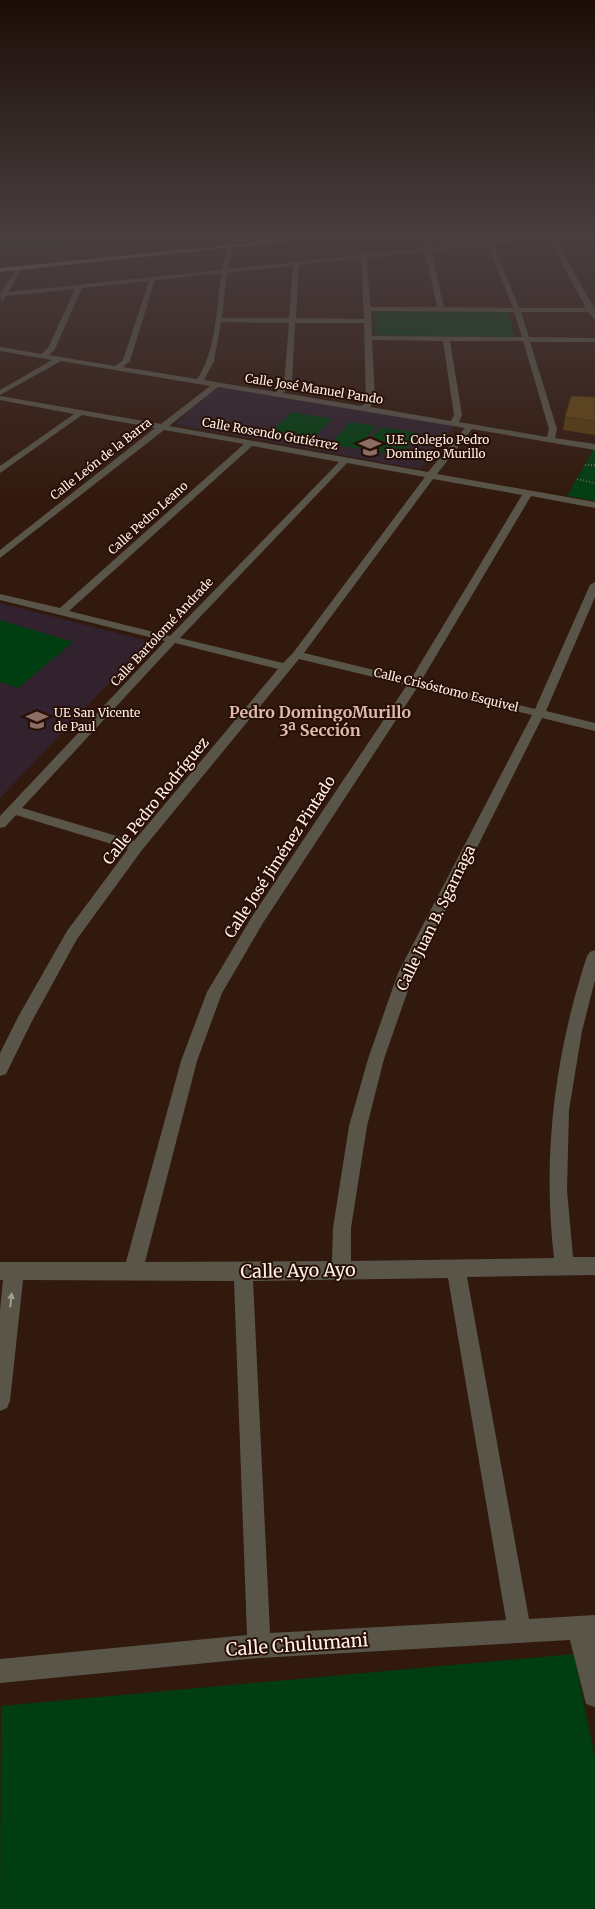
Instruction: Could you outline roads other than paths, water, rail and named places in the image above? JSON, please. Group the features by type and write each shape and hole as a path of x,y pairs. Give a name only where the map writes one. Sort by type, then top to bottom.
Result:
{"street":[{"path":"43,356 50,349 62,324"},
{"path":"118,367 126,361 138,324"},
{"path":"200,380 207,374 218,324"},
{"path":"278,394 288,384 291,324"},
{"path":"364,408 371,400 367,338 369,324"},
{"path":"521,324 553,429 551,439"},
{"path":"367,338 595,340"},
{"path":"446,339 458,415 454,424"},
{"name":"Calle José Manuel Pando","path":"0,349 200,380 595,447"},
{"path":"1,398 59,359"},
{"name":"Calle León de la Barra","path":"0,555 217,384"},
{"name":"Calle Rosendo Gutiérrez","path":"1,398 595,505"},
{"path":"0,470 80,412"},
{"name":"Calle Pedro Rodríguez","path":"0,1069 24,1021 72,935 137,847 297,656 431,476 470,427"},
{"name":"Calle Pedro Leano","path":"62,612 250,443"},
{"name":"Calle Bartolomé Andrade","path":"0,824 172,640 345,460"},
{"name":"Calle José Jiménez Pintado","path":"133,1272 189,1061 215,992 258,919 415,682 528,493"},
{"name":"Calle Juan B. Sgarnaga","path":"341,1270 342,1228 358,1126 376,1059 406,973 538,713 595,585"},
{"path":"0,597 285,668"},
{"name":"Calle Crisóstomo Esquivel","path":"297,656 415,682 595,727"},
{"path":"13,810 137,847"},
{"path":"565,1267 558,1218 559,1149 566,1068 595,956"},
{"name":"Calle Ayo Ayo","path":"7,1271 243,1272 595,1266"},
{"path":"456,1269 520,1632"},
{"path":"0,1401 7,1271"},
{"path":"243,1272 259,1646"},
{"path":"587,1627 595,1695"},
{"name":"Calle Chulumani","path":"0,1671 259,1646 587,1627"}],"place":[{"name":"U.E. Colegio Pedro Domingo Murillo","path":"370,447"},
{"name":"UE San Vicente de Paul","path":"37,720"}],"district":[{"name":"Pedro DomingoMurillo 3ª Sección","path":"320,721"}]}
